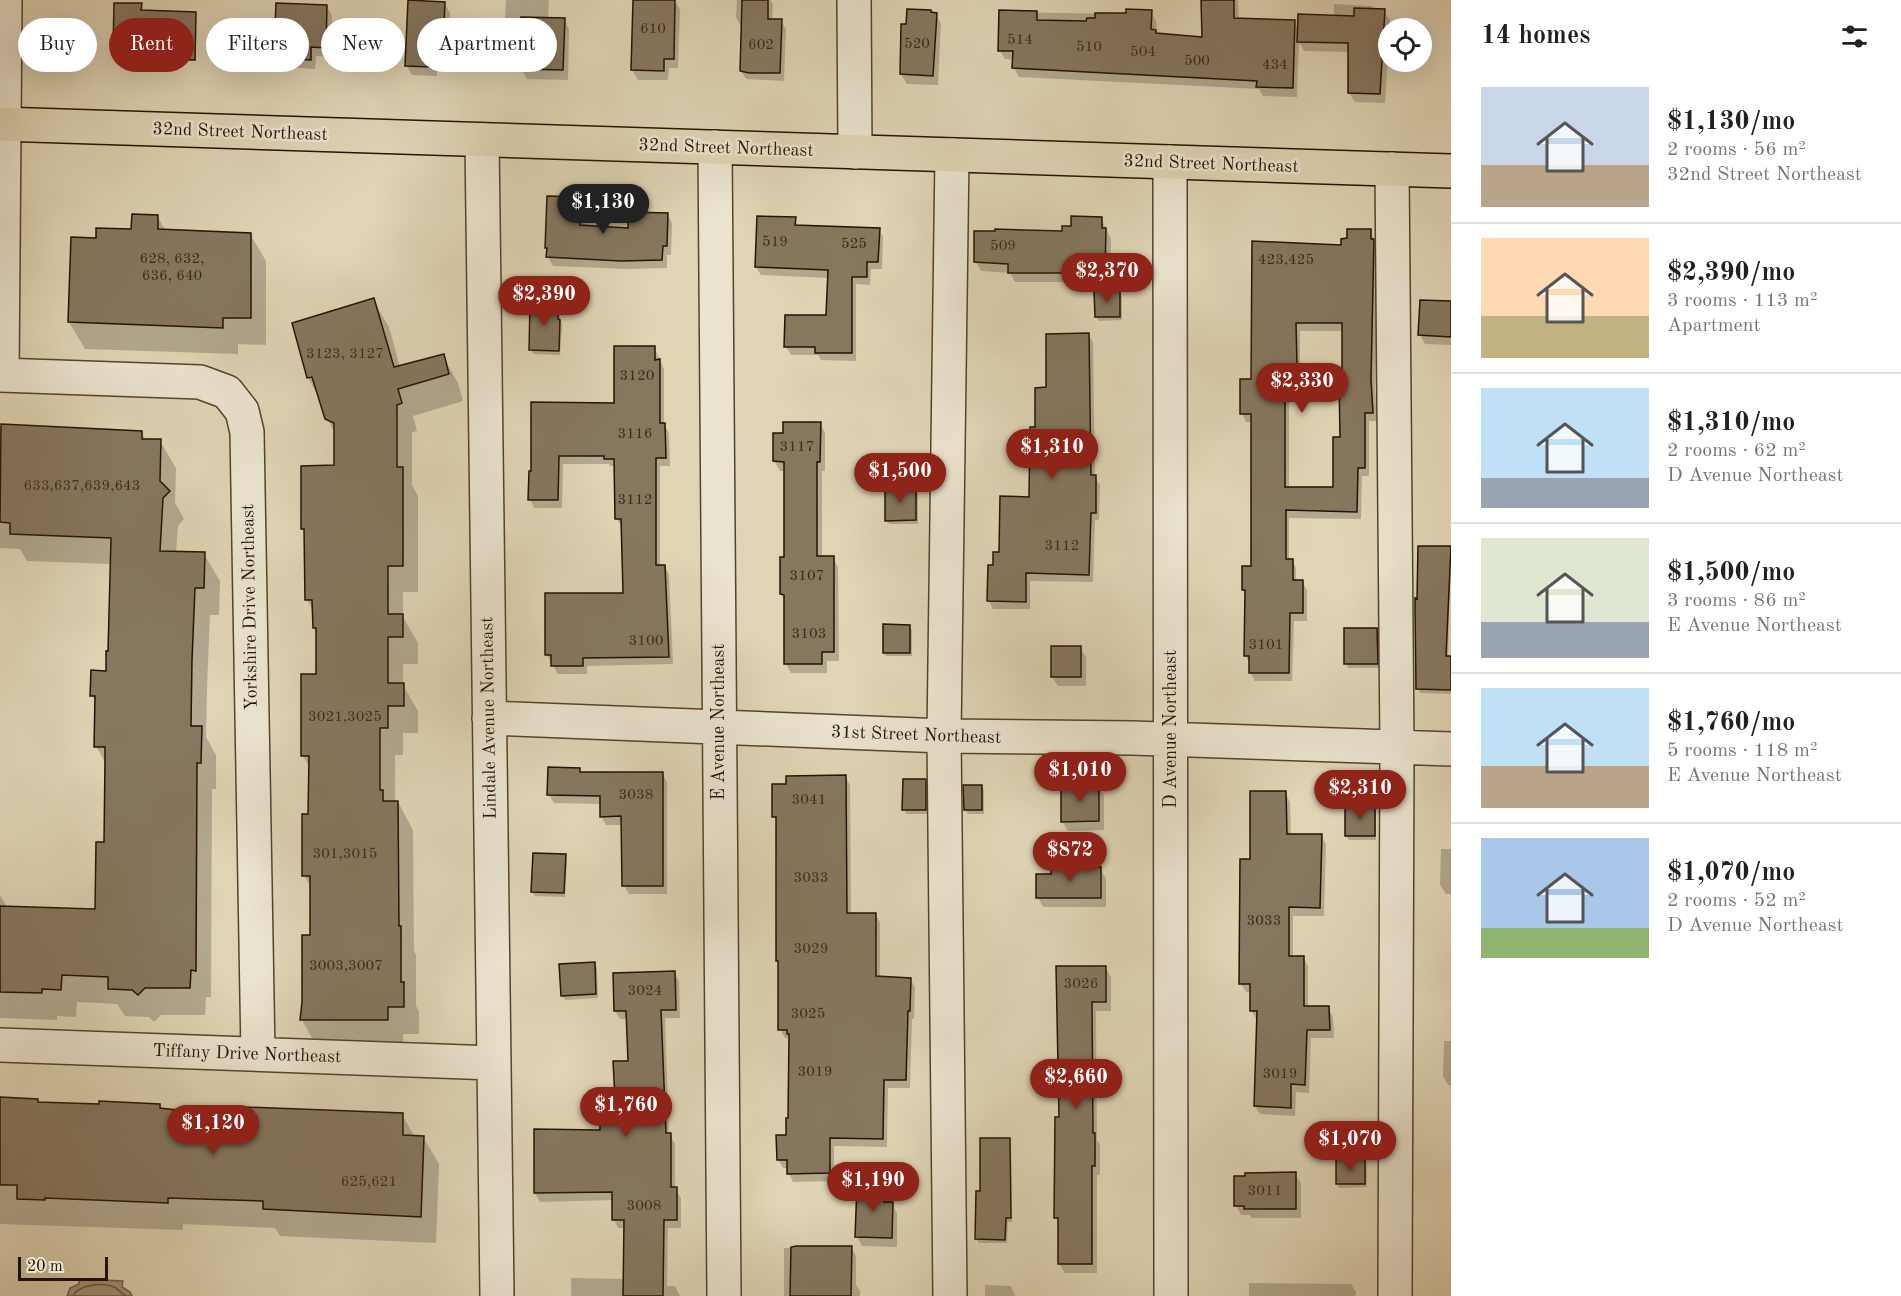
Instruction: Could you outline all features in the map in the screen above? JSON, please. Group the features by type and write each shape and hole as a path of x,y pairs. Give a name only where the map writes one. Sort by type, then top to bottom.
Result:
{"main road":[{"name":"32nd Street Northeast","path":"2,124 1451,171"}],"street":[{"path":"1,375 5,0"},
{"path":"855,0 855,152"},
{"name":"Lindale Avenue Northeast","path":"482,140 497,1296"},
{"name":"E Avenue Northeast","path":"715,147 724,1296"},
{"path":"950,1296 944,736 952,155"},
{"name":"D Avenue Northeast","path":"1170,162 1171,1296"},
{"path":"1392,169 1397,747 1395,1296"},
{"name":"Yorkshire Drive Northeast","path":"1,375 200,382 227,392 242,411 247,432 258,1054"},
{"name":"31st Street Northeast","path":"489,718 944,736 1171,740 1451,749"},
{"name":"Tiffany Drive Northeast","path":"0,1045 494,1063"}],"water":[{"path":"79,1279 123,1281 122,1287 132,1296 67,1296 70,1288 79,1284"}],"building":[{"path":"408,0 445,2 444,18 417,18 417,66 405,66"},
{"path":"633,0 675,0 674,59 664,59 664,71 631,70"},
{"path":"742,0 768,0 768,19 782,19 780,73 740,71"},
{"path":"1201,0 1234,0 1234,18 1295,20 1293,88 1256,87 1257,81 1012,68 1013,51 998,51 999,10 1037,11 1037,20 1086,21 1087,18 1095,18 1095,13 1126,13 1126,9 1152,10 1151,29 1156,30 1156,33 1202,37"},
{"path":"114,3 142,3 141,10 196,12 195,60 194,18 114,18"},
{"path":"276,3 327,5 327,18 321,18 321,48 311,47 311,60 309,60 309,18 275,18"},
{"path":"1354,8 1385,9 1384,18 1378,18 1378,72 1381,72 1380,94 1348,93 1348,43 1297,42 1298,14 1354,16"},
{"path":"907,9 931,10 937,13 933,76 900,74 901,24 906,24"},
{"path":"521,17 565,18 563,70 557,70 557,18"},
{"path":"547,196 582,197 580,225 628,228 628,212 668,213 667,246 663,246 662,260 621,261 546,257"},
{"path":"132,214 158,215 158,229 251,233 251,318 223,318 223,328 68,322 71,237 96,238 96,228 131,229"},
{"path":"757,216 796,217 795,225 880,228 878,262 867,262 867,277 852,277 852,353 815,353 815,347 784,347 785,315 826,315 828,270 755,267"},
{"path":"1071,216 1102,217 1102,228 1106,228 1105,273 1008,273 1008,264 974,262 974,231 995,231 995,229 1062,231 1062,226 1071,226"},
{"path":"1347,229 1371,229 1371,239 1374,239 1371,380 1373,413 1365,413 1365,468 1358,468 1357,512 1286,510 1286,559 1293,559 1293,580 1303,580 1303,613 1290,613 1289,673 1249,673 1249,656 1244,656 1245,590 1242,590 1242,566 1251,566 1251,414 1240,414 1240,379 1251,379 1252,241 1341,245 1341,239 1347,238","holes":["1296,323 1342,323 1342,381 1339,381 1340,437 1333,437 1333,487 1285,487 1285,364 1297,364"]},
{"path":"1094,291 1120,291 1120,317 1095,317"},
{"path":"374,298 394,367 444,354 449,374 398,389 402,403 397,405 397,467 403,467 403,566 388,566 388,614 403,614 403,637 388,637 388,683 404,683 404,706 388,706 388,728 380,728 380,790 383,790 383,801 398,801 399,926 401,926 401,982 404,982 404,1007 388,1007 388,1020 300,1020 302,935 310,935 310,876 302,876 302,814 308,814 309,756 301,756 301,674 316,674 316,628 313,628 312,600 305,600 304,529 301,529 301,466 334,465 334,423 325,419 312,377 307,378 292,323"},
{"path":"1420,300 1451,301 1451,337 1418,335"},
{"path":"530,302 558,304 559,351 529,350"},
{"path":"1089,333 1091,475 1096,475 1096,513 1091,513 1089,575 1026,573 1026,602 987,601 988,565 993,565 993,552 999,552 1000,496 1029,497 1030,427 1035,427 1035,388 1046,387 1046,334"},
{"path":"614,346 655,346 655,360 660,359 660,423 665,423 666,458 656,458 656,565 665,565 669,657 583,658 583,666 551,666 551,655 545,655 545,593 623,593 621,519 615,519 614,459 604,459 604,456 559,456 558,500 528,500 529,471 531,471 531,402 614,403"},
{"path":"783,422 821,422 820,462 817,462 817,556 834,556 834,652 822,652 822,664 784,664 784,595 780,594 780,557 784,557 784,462 773,461 773,433 783,433"},
{"path":"1,424 142,431 142,439 161,439 160,481 170,491 163,498 160,551 205,552 204,588 195,588 192,660 191,726 202,726 201,763 197,763 196,971 191,970 190,988 145,988 138,995 132,990 108,989 108,977 62,975 61,990 42,989 42,993 0,992 0,906 95,909 96,842 104,842 105,747 94,747 95,696 90,696 91,670 106,671 111,538 10,534 10,523 0,522"},
{"path":"885,488 916,488 916,520 885,521"},
{"path":"1418,546 1451,546 1446,656 1451,656 1451,690 1416,689 1415,598 1417,599"},
{"path":"883,624 910,625 910,653 883,653"},
{"path":"1344,628 1377,628 1378,664 1344,664"},
{"path":"1051,646 1081,646 1081,677 1051,677"},
{"path":"548,767 580,768 580,772 663,772 663,886 622,886 621,816 600,817 600,796 547,795"},
{"path":"846,775 847,913 876,913 876,976 911,978 906,1080 884,1080 883,1139 830,1138 830,1173 787,1174 787,1160 777,1160 776,1135 786,1135 789,1034 787,1030 778,1030 776,817 772,817 772,784 786,784 786,776"},
{"path":"903,779 926,779 926,810 902,810"},
{"path":"1099,784 1099,821 1061,822 1061,785"},
{"path":"963,785 982,785 982,810 964,810"},
{"path":"1250,791 1286,791 1287,834 1322,834 1320,908 1289,907 1289,956 1304,956 1304,1006 1329,1006 1330,1030 1307,1030 1305,1085 1291,1084 1291,1108 1254,1106 1257,1011 1250,1011 1250,984 1239,984 1240,859 1250,859"},
{"path":"1345,806 1375,806 1375,836 1345,836"},
{"path":"533,853 566,854 564,893 531,892"},
{"path":"1062,867 1101,867 1101,898 1036,898 1036,874 1051,874 1051,870 1062,870"},
{"path":"595,962 596,994 561,996 559,964"},
{"path":"1056,966 1106,966 1106,1002 1092,1002 1095,1166 1092,1166 1092,1264 1058,1264 1058,1218 1054,1218 1055,1117 1059,1117"},
{"path":"675,971 676,1010 661,1010 666,1133 671,1133 671,1187 677,1187 677,1220 664,1220 663,1296 623,1296 624,1220 612,1220 612,1192 534,1193 534,1129 600,1130 600,1119 616,1116 613,1061 628,1061 626,1011 614,1011 613,973"},
{"path":"0,1097 38,1099 38,1102 99,1104 99,1101 160,1104 160,1108 177,1110 191,1123 200,1114 218,1115 219,1106 403,1113 403,1135 424,1136 421,1217 263,1209 263,1201 168,1198 168,1203 17,1199 17,1185 0,1185"},
{"path":"980,1138 1010,1138 1011,1218 1006,1218 1005,1240 975,1239 976,1191 980,1191"},
{"path":"1336,1159 1365,1159 1365,1184 1336,1184"},
{"path":"1296,1172 1296,1209 1244,1209 1244,1206 1234,1206 1234,1176 1245,1176 1245,1173"},
{"path":"857,1185 884,1186 884,1202 893,1202 892,1238 855,1237"},
{"path":"852,1246 851,1296 790,1296 791,1247"}]}
